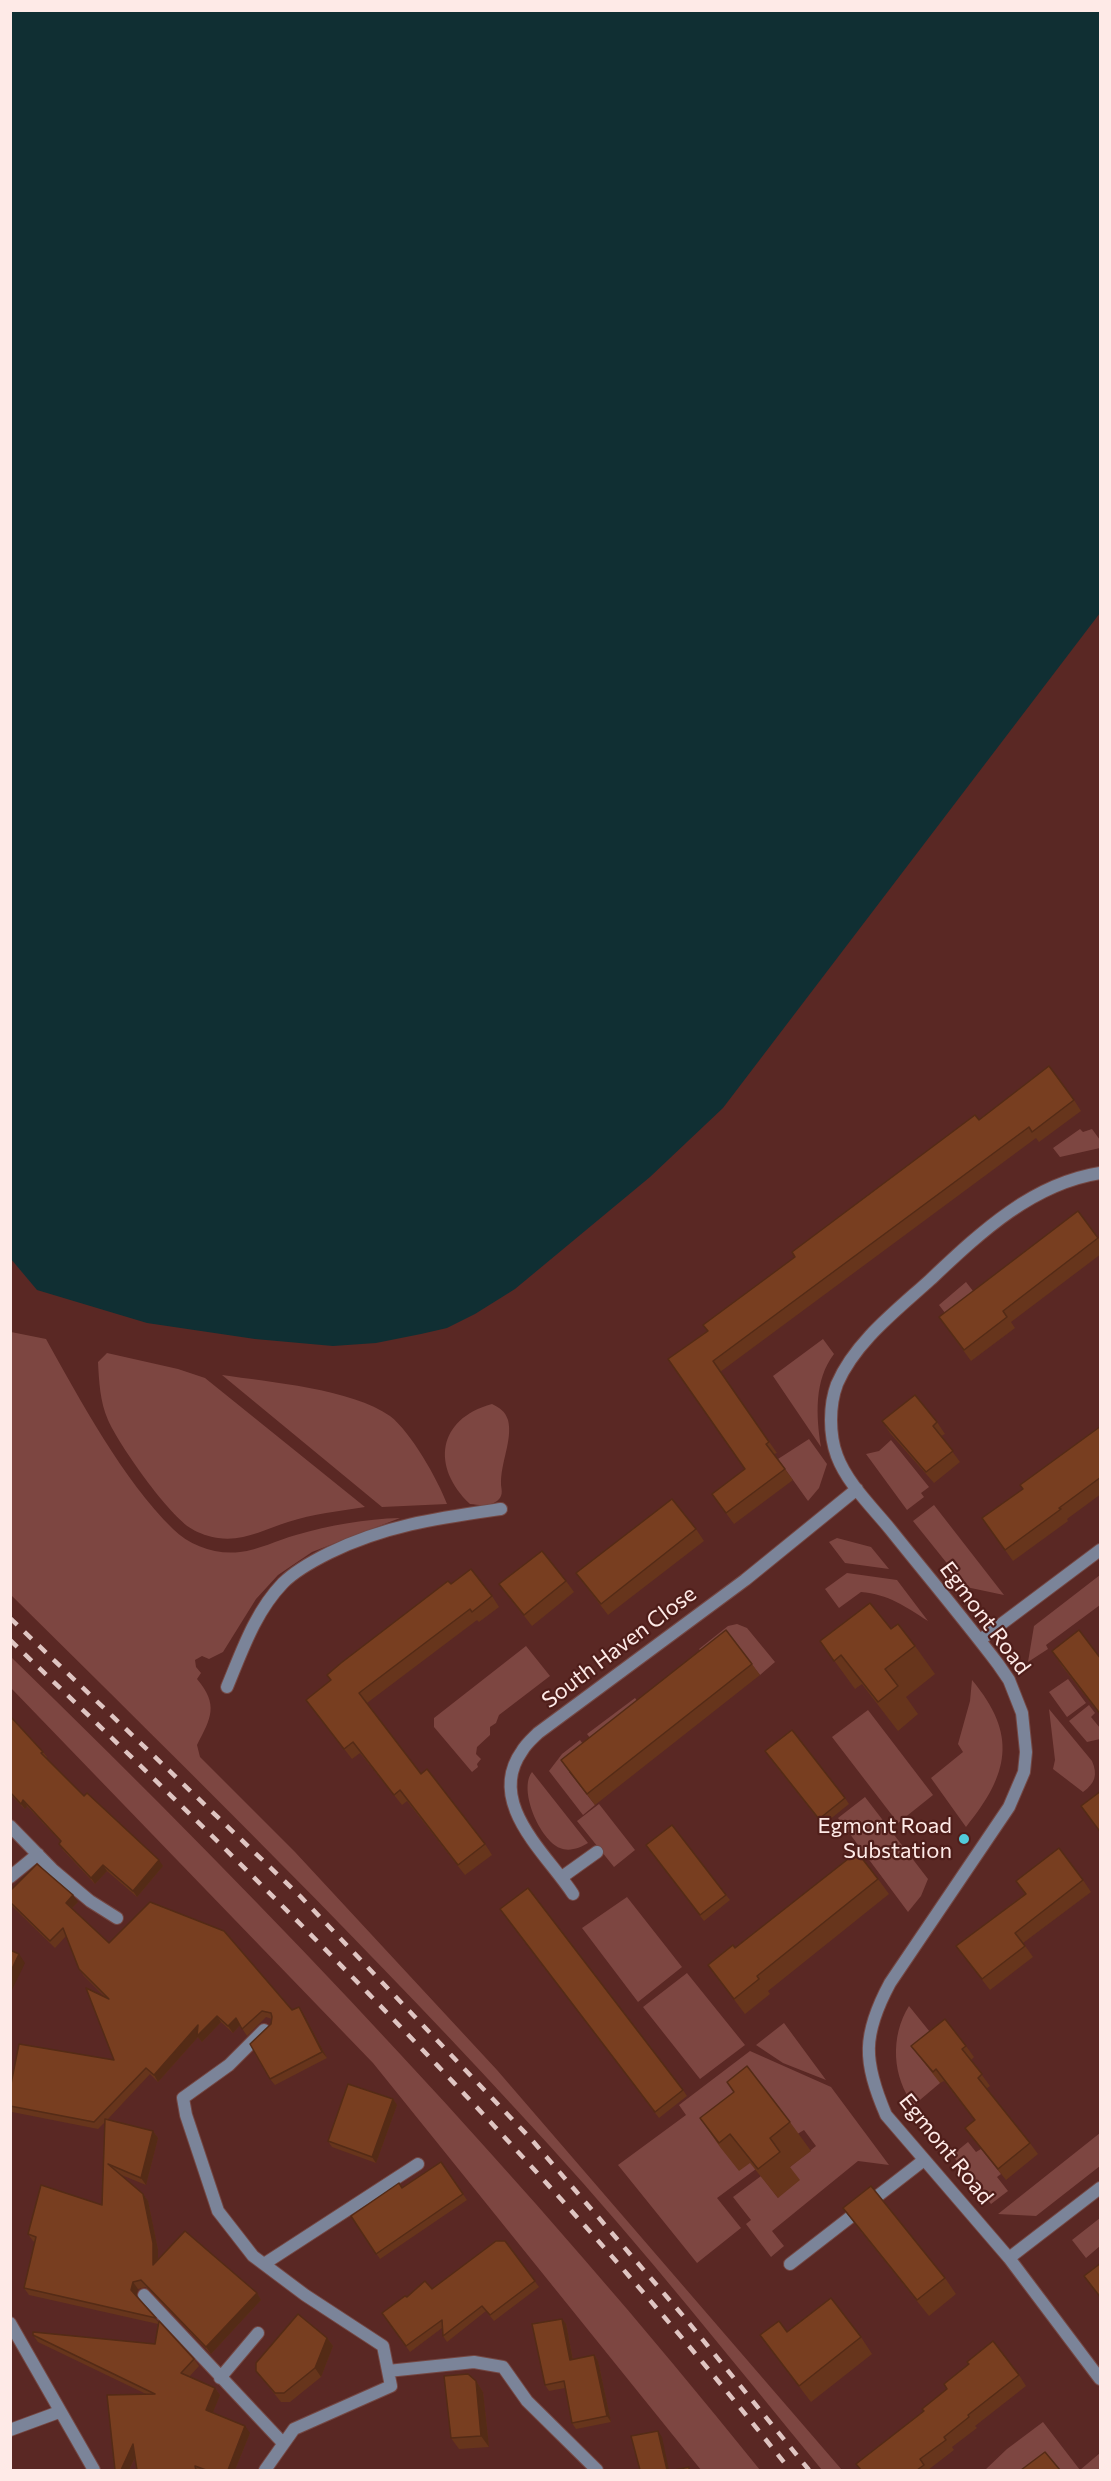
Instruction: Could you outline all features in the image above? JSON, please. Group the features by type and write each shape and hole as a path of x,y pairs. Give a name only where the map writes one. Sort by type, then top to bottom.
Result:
{"street":[{"name":"Egmont Road","path":"1101,1173 1060,1183 1045,1190 988,1229 875,1331 850,1362 836,1386 832,1421 837,1457 857,1489 980,1640 1009,1680 1022,1713 1026,1752 1024,1772 1009,1807 890,1983 875,2010 868,2043 875,2091 886,2115 1009,2258 1101,2379"},
{"name":"South Haven Close","path":"573,1894 520,1821 512,1800 511,1777 522,1750 538,1733 745,1580 857,1489"},
{"path":"227,1687 255,1622 283,1583 312,1562 384,1530 427,1519 501,1509"},
{"path":"980,1640 1101,1550"},
{"path":"10,1826 52,1869 90,1901 117,1918"},
{"path":"562,1876 597,1852"},
{"path":"10,1877 38,1854"},
{"path":"266,2470 282,2442 294,2428 391,2385 383,2346 305,2295 253,2256 218,2211 186,2115 183,2097 229,2065 269,2025"},
{"path":"790,2264 924,2160"},
{"path":"264,2264 418,2164"},
{"path":"1009,2258 1101,2188"},
{"path":"144,2295 282,2442"},
{"path":"10,2323 94,2470"},
{"path":"220,2378 258,2333"},
{"path":"388,2371 474,2362 503,2367 527,2401 597,2470"},
{"path":"10,2430 59,2412"}],"shaded area":[{"path":"1080,1129 1083,1132 1092,1129 1100,1140 1100,1148 1060,1157 1053,1148"},
{"path":"966,1282 980,1300 952,1322 939,1305"},
{"path":"11,1332 46,1339 73,1388 137,1487 173,1529 195,1545 213,1551 240,1552 335,1525 400,1518 312,1552 278,1575 256,1599 223,1652 209,1659 202,1656 195,1660 196,1667 201,1673 197,1679 204,1688 210,1704 209,1719 197,1745 200,1757 295,1852 497,2070 842,2470 822,2470 619,2224 548,2144 283,1866 11,1595"},
{"path":"823,1339 834,1354 823,1375 818,1399 821,1447 773,1376"},
{"path":"107,1353 178,1369 205,1378 365,1507 307,1517 236,1538 215,1537 192,1529 182,1522 158,1495 123,1446 108,1420 99,1384 98,1362"},
{"path":"222,1375 333,1393 374,1407 390,1416 398,1423 423,1457 447,1504 382,1507"},
{"path":"492,1404 505,1414 509,1428 501,1477 502,1494 491,1504 470,1504 457,1490 449,1475 445,1460 446,1446 451,1432 460,1421 474,1411"},
{"path":"809,1439 827,1464 819,1488 808,1501 778,1459"},
{"path":"891,1440 929,1487 921,1493 924,1497 907,1510 866,1454 879,1451"},
{"path":"934,1505 1004,1595 966,1587 913,1521"},
{"path":"837,1538 871,1547 889,1569 845,1563 829,1542"},
{"path":"847,1573 897,1580 928,1621 896,1602 871,1593 861,1592 839,1608 825,1589"},
{"path":"1100,1575 1100,1605 1046,1645 1048,1649 1028,1662 1034,1626"},
{"path":"737,1624 747,1628 775,1662 760,1675 734,1642 709,1661 699,1649 728,1626"},
{"path":"526,1646 550,1676 499,1715 496,1723 490,1727 490,1735 477,1747 476,1754 481,1759 477,1764 478,1767 472,1772 434,1727 434,1718"},
{"path":"11,1657 110,1754 303,1951 492,2154 673,2363 760,2470 701,2470 373,2063 11,1688"},
{"path":"1068,1679 1086,1703 1067,1717 1049,1692"},
{"path":"972,1680 987,1700 997,1719 1002,1737 1002,1754 999,1772 992,1789 966,1827 931,1778 963,1752 958,1744 970,1701"},
{"path":"635,1698 645,1711 598,1748 587,1734"},
{"path":"1089,1705 1095,1713 1091,1717 1100,1728 1100,1739 1087,1742 1069,1721"},
{"path":"1049,1709 1092,1761 1095,1770 1094,1778 1083,1792 1053,1769 1055,1760"},
{"path":"868,1710 933,1795 898,1823 832,1737"},
{"path":"580,1740 591,1755 569,1772 595,1805 583,1815 549,1771 562,1754"},
{"path":"532,1772 588,1843 567,1850 552,1843 545,1835 529,1802 528,1780"},
{"path":"865,1797 928,1879 921,1896 908,1912 838,1818"},
{"path":"599,1804 635,1850 614,1867 577,1821"},
{"path":"627,1897 682,1967 638,2002 582,1928"},
{"path":"687,1973 745,2045 700,2079 643,2007"},
{"path":"909,2006 938,2042 940,2083 914,2105 901,2082 896,2057 899,2030"},
{"path":"784,2023 826,2080 783,2063 756,2045"},
{"path":"750,2051 831,2087 889,2165 858,2161 772,2231 784,2246 771,2257 746,2224 751,2220 733,2197 761,2176 778,2198 790,2167 816,2146 804,2130 751,2162 756,2169 717,2198 741,2228 697,2263 618,2165 686,2115 679,2105"},
{"path":"1100,2133 1100,2166 1036,2216 998,2214"},
{"path":"968,2142 976,2152 981,2149 1001,2174 997,2177 1008,2191 991,2204 952,2155"},
{"path":"1100,2218 1100,2246 1086,2258 1072,2240"},
{"path":"1043,2422 1080,2470 985,2470 1007,2449"},
{"path":"1100,2453 1100,2470 1080,2470"}],"water":[{"path":"10,11 1100,11 1100,613 723,1108 650,1177 515,1289 447,1328 376,1343 333,1346 255,1339 147,1323 37,1290 11,1259"}],"building":[{"path":"1049,1066 1074,1100 1032,1132 1029,1127 713,1361 769,1442 766,1444 785,1469 726,1513 712,1494 745,1469 668,1359 708,1331 703,1325 795,1257 792,1252 975,1115 979,1120"},
{"path":"1078,1211 1098,1238 1003,1311 1007,1317 964,1350 939,1317"},
{"path":"915,1395 937,1422 933,1426 953,1451 926,1472 882,1421"},
{"path":"1101,1426 1101,1477 1005,1550 982,1518 1023,1489 1020,1485"},
{"path":"672,1499 696,1529 601,1604 576,1573"},
{"path":"542,1551 566,1581 524,1615 499,1584"},
{"path":"471,1569 492,1596 472,1612 470,1609 359,1693 421,1774 427,1769 485,1844 458,1865 400,1790 394,1795 353,1742 344,1749 306,1700 331,1680 327,1675 341,1663 448,1581 451,1584"},
{"path":"870,1603 891,1629 898,1624 915,1646 885,1669 898,1686 878,1702 841,1655 834,1661 820,1641"},
{"path":"726,1630 752,1664 587,1794 561,1760"},
{"path":"1079,1630 1101,1659 1101,1715 1052,1651"},
{"path":"10,1716 43,1752 41,1753 84,1796 87,1793 159,1860 133,1891 103,1865 91,1878 23,1800 21,1804 10,1792"},
{"path":"792,1730 845,1798 819,1819 765,1751"},
{"path":"1101,1791 1101,1833 1081,1806"},
{"path":"672,1825 726,1895 700,1915 646,1845"},
{"path":"1059,1848 1083,1880 1015,1933 1025,1946 982,1979 956,1946 1026,1894 1016,1881"},
{"path":"857,1852 878,1879 757,1976 759,1979 734,1999 708,1965 733,1945 735,1948"},
{"path":"37,1864 73,1895 66,1903 109,1943 150,1902 224,1931 292,2010 299,2007 322,2052 270,2079 250,2044 271,2024 271,2013 262,2011 242,2029 236,2018 228,2026 217,2016 197,2036 198,2025 154,2075 146,2068 94,2122 10,2106 10,2089 19,2044 114,2060 86,1988 109,1999 79,1969 63,1928 50,1941 10,1902 10,1891"},
{"path":"528,1888 683,2090 655,2112 500,1909"},
{"path":"10,1950 19,1954 10,1973"},
{"path":"945,2019 966,2046 962,2049 982,2074 978,2078 1030,2143 998,2169 965,2128 975,2120 936,2069 933,2072 911,2046"},
{"path":"747,2066 790,2122 770,2138 780,2152 758,2169 730,2134 719,2143 700,2118 734,2092 727,2082"},
{"path":"348,2084 393,2099 372,2157 328,2141"},
{"path":"105,2119 153,2131 141,2178 108,2164 143,2194 153,2243 153,2265 185,2231 257,2293 206,2347 141,2280 133,2282 131,2290 156,2318 24,2288 36,2237 28,2234 41,2185 102,2205"},
{"path":"441,2162 463,2194 376,2254 351,2216 399,2183 402,2188"},
{"path":"871,2186 945,2278 917,2300 843,2208"},
{"path":"496,2241 505,2241 535,2281 490,2315 482,2306 443,2336 442,2320 406,2346 382,2313 405,2296 407,2297 425,2281 432,2289"},
{"path":"1101,2263 1101,2298 1084,2276"},
{"path":"831,2298 861,2337 799,2386 760,2335 779,2321 787,2332"},
{"path":"298,2314 327,2338 315,2368 284,2393 275,2393 256,2371 256,2363"},
{"path":"562,2319 570,2360 594,2355 607,2416 572,2423 564,2381 545,2385 532,2324"},
{"path":"159,2321 194,2359 181,2373 215,2388 206,2410 245,2426 228,2470 206,2470 195,2466 196,2470 137,2470 133,2444 121,2470 115,2470 107,2395 155,2394 33,2335 33,2332 155,2344"},
{"path":"993,2341 1019,2375 968,2415 969,2417 944,2437 946,2440 920,2459 924,2465 917,2470 861,2470 856,2464 924,2411 922,2409 947,2389 944,2384"},
{"path":"468,2374 476,2381 481,2436 451,2438 444,2376"},
{"path":"658,2431 667,2470 640,2470 631,2436"},
{"path":"1045,2452 1060,2470 1021,2470"}],"railway":[{"path":"10,1618 300,1896 531,2139 685,2318 809,2470"},
{"path":"10,1640 215,1839 415,2041 607,2251 700,2359 790,2470"}],"place":[{"name":"Egmont Road Substation","path":"964,1839"}]}
